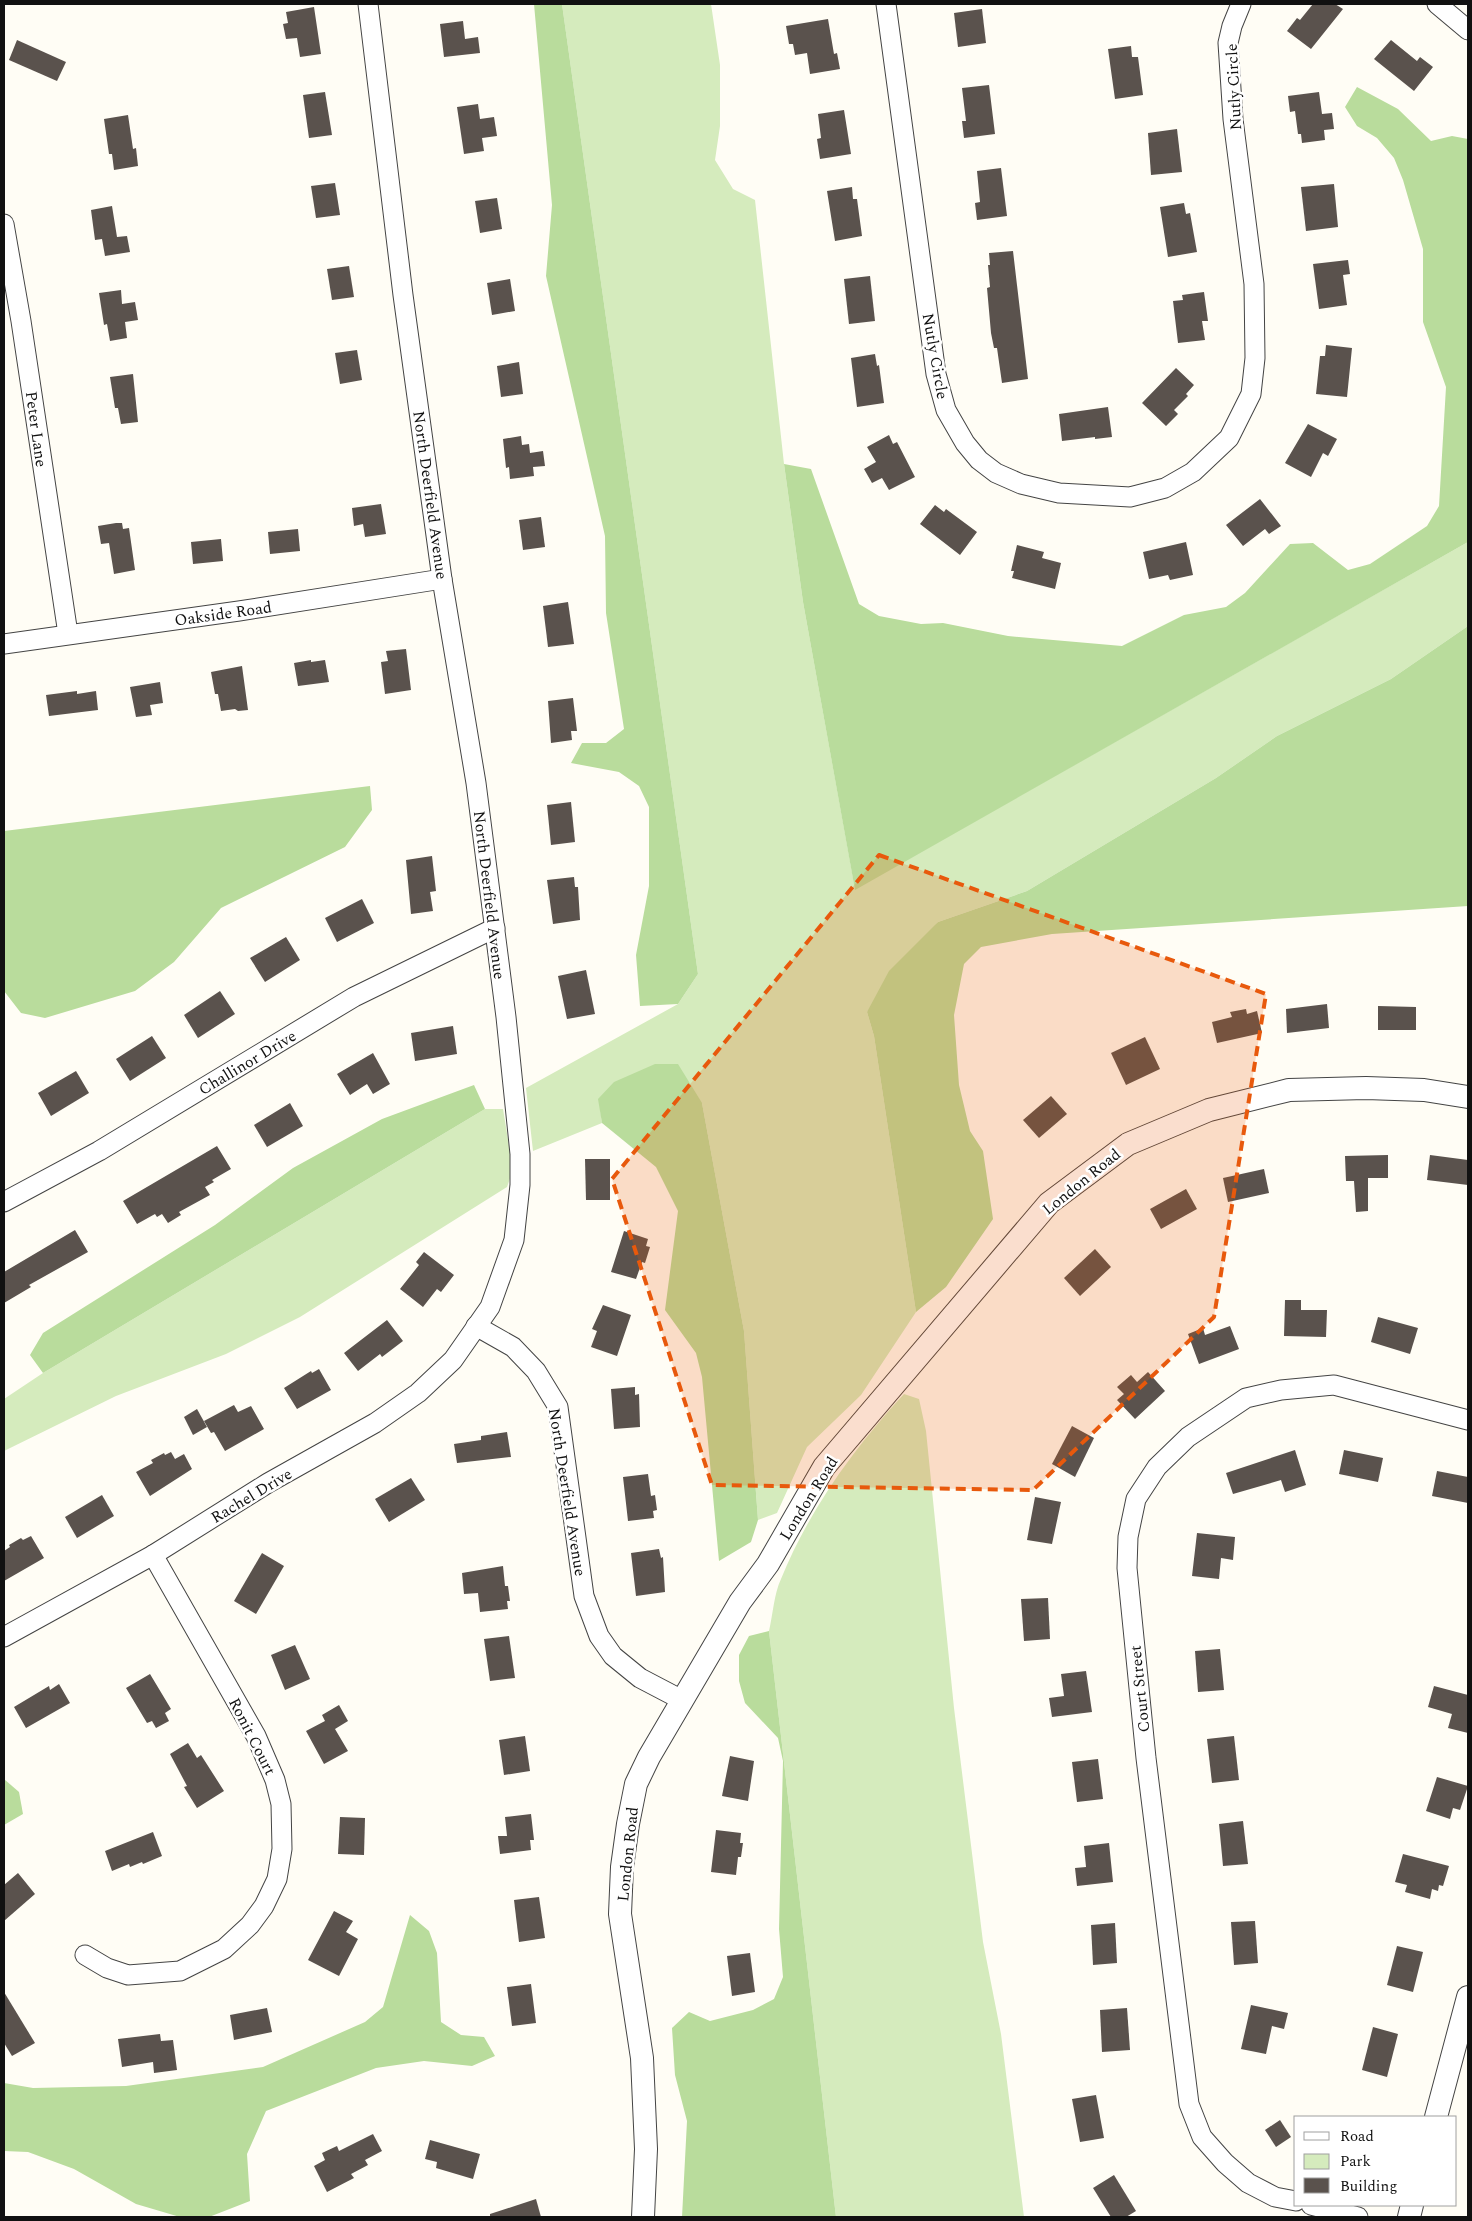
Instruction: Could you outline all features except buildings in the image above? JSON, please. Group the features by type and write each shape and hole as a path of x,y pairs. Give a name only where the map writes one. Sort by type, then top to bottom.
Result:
{"street":[{"name":"North Deerfield Avenue","path":"368,4 442,579 476,784 506,1017 520,1154 520,1185 514,1240 490,1307 476,1326 513,1347 536,1371 558,1407 584,1596 599,1636 613,1656 640,1678 682,1700"},
{"name":"Nutly Circle","path":"886,4 936,374 946,410 965,442 979,460 996,473 1020,484 1059,493 1130,497 1164,488 1193,472 1229,438 1251,394 1255,358 1254,284 1233,119 1228,44 1232,26 1241,4"},
{"path":"1437,4 1468,30"},
{"name":"Peter Lane","path":"4,224 21,321 68,634"},
{"name":"Oakside Road","path":"4,644 239,611 442,579"},
{"name":"Challinor Drive","path":"4,1202 99,1151 354,997 495,928"},
{"name":"London Road","path":"643,2217 646,2149 642,2058 620,1914 622,1867 636,1784 649,1757 740,1602 768,1564 824,1467 1048,1203 1128,1144 1209,1110 1289,1090 1366,1088 1424,1090 1468,1097"},
{"name":"Rachel Drive","path":"4,1637 153,1555 268,1483 375,1423 418,1393 454,1360 476,1326"},
{"name":"Court Street","path":"1294,2201 1275,2196 1248,2184 1225,2163 1202,2137 1189,2104 1146,1758 1127,1568 1128,1538 1136,1499 1157,1467 1188,1437 1246,1398 1281,1390 1334,1385 1468,1420"},
{"name":"Ronit Court","path":"85,1955 108,1968 128,1975 180,1970 224,1949 244,1931 264,1906 277,1879 282,1849 281,1804 275,1780 256,1736 153,1555"},
{"path":"1436,2116 1468,1997"},
{"path":"1315,2206 1358,2217"}],"highlighted area":[{"path":"879,855 1266,994 1214,1317 1033,1490 712,1485 612,1179"}],"green space":[{"path":"534,4 562,4 698,974 678,1004 640,1006 636,955 649,886 649,807 639,786 619,772 571,763 582,743 606,743 624,729 606,613 605,536 546,276 552,205"},
{"path":"562,4 711,4 720,65 720,126 715,160 733,189 755,200 784,464 803,602 855,889 1468,542 1468,626 1391,679 1277,736 1216,778 1027,891 938,922 867,1012 874,1036 916,1312 861,1395 807,1447 777,1513 758,1520 744,1331 702,1103 599,1099 602,1123 533,1151 526,1088 678,1004 698,974"},
{"path":"1357,87 1398,109 1431,141 1452,136 1468,139 1468,542 855,890 803,602 784,464 811,469 859,604 879,616 921,624 943,623 1008,636 1122,646 1184,615 1226,607 1245,593 1290,544 1313,543 1348,570 1370,564 1427,526 1439,506 1446,387 1423,322 1423,249 1403,180 1394,158 1377,138 1357,126 1345,107"},
{"path":"1468,626 1468,906 1052,934 981,947 964,964 954,1015 959,1085 970,1131 983,1151 993,1219 946,1287 916,1312 874,1036 867,1012 889,971 938,922 1027,891 1216,778 1277,736 1391,679"},
{"path":"370,786 372,810 345,847 221,908 174,962 135,991 45,1018 21,1013 4,991 4,831"},
{"path":"655,1064 678,1064 702,1103 744,1331 758,1520 751,1542 719,1561 702,1377 696,1353 665,1310 678,1211 656,1167 602,1123 598,1099 614,1082"},
{"path":"474,1085 485,1109 43,1373 30,1355 43,1333 215,1225 293,1168 382,1119"},
{"path":"485,1109 503,1109 513,1170 507,1187 300,1317 226,1354 116,1396 4,1451 4,1399 43,1373"},
{"path":"904,1394 919,1399 926,1431 954,1708 983,1942 1001,2034 1024,2217 836,2217 769,1631 779,1585 792,1553 819,1504 850,1458"},
{"path":"769,1631 836,2217 682,2217 687,2121 675,2075 672,2028 689,2012 710,2021 753,2010 774,1999 783,1977 779,1929 783,1761 778,1738 745,1703 739,1681 739,1655 749,1636"},
{"path":"4,1779 19,1792 23,1814 4,1825"},
{"path":"410,1915 429,1931 437,1953 441,2022 461,2035 484,2037 495,2056 472,2066 424,2061 376,2068 266,2111 247,2154 250,2201 209,2217 180,2217 136,2204 74,2169 28,2152 4,2151 4,2083 33,2088 126,2086 263,2067 365,2022 383,2007"}]}
